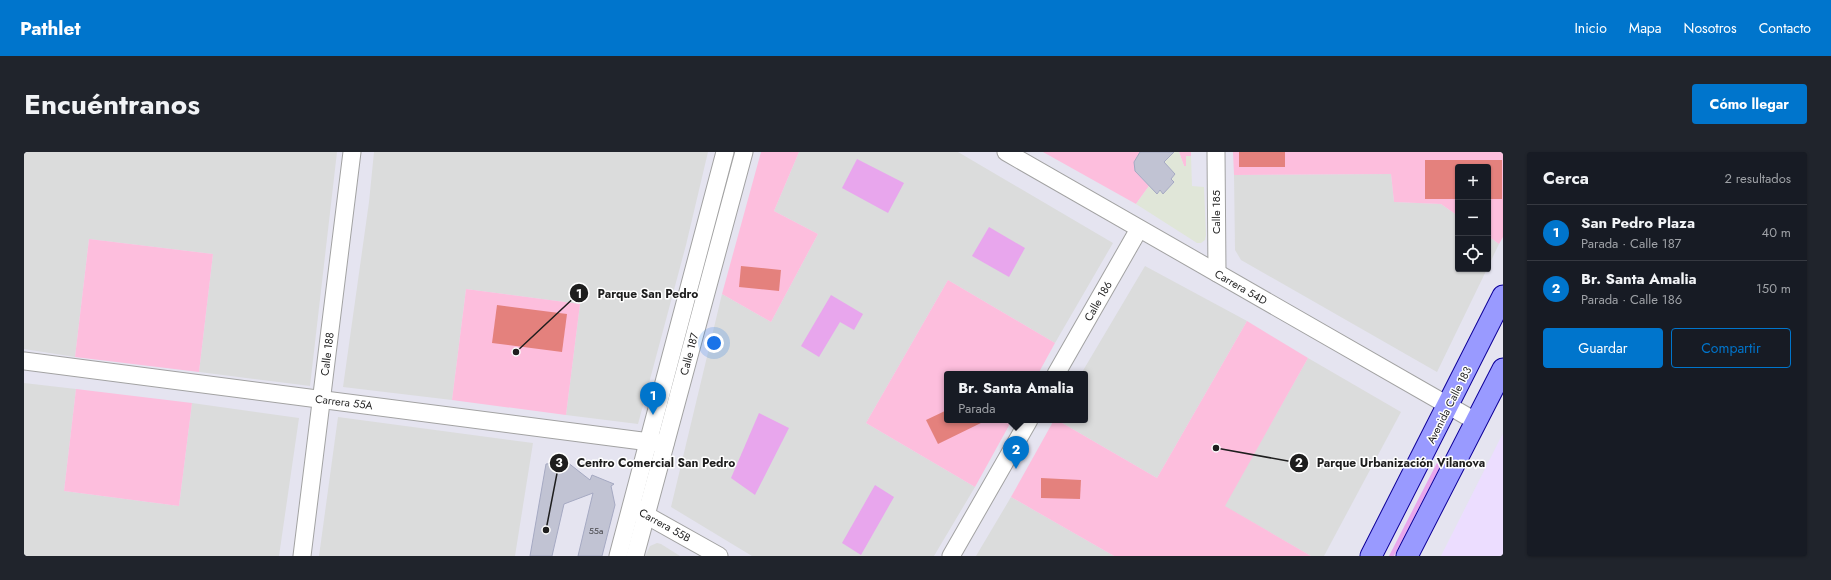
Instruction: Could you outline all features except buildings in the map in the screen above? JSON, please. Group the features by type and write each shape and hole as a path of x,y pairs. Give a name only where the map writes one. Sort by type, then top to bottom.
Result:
{"main road":[{"name":"Avenida Calle 183","path":"1371,556 1449,406 1503,296"},
{"path":"1407,556 1503,369"}],"street":[{"name":"Calle 188","path":"302,556 352,152"},
{"name":"Calle 187","path":"635,556 639,511 657,443 725,152"},
{"name":"Calle 187","path":"657,443 744,152"},
{"name":"Carrera 54D","path":"1006,152 1477,422"},
{"name":"Calle 185","path":"1216,152 1217,273"},
{"name":"Calle 186","path":"1058,371 1139,228"},
{"name":"Carrera 55A","path":"24,361 657,443"},
{"path":"951,556 1027,423"},
{"name":"Calle 187","path":"618,556 639,511"},
{"name":"Carrera 55B","path":"639,511 719,556"}],"shaded area":[{"path":"24,152 337,152 310,386 199,372 213,254 89,239 75,357 24,349"},
{"path":"374,152 708,152 686,245 638,424 566,415 580,304 466,289 452,400 343,387 369,202"},
{"path":"761,152 799,152 774,211 818,234 771,322 722,294"},
{"path":"799,152 958,152 1113,243 1055,343 948,280 866,423 975,487 934,556 752,556 671,507 722,294 771,322 818,234 774,211"},
{"path":"1043,152 1140,152 1134,162 1135,171 1149,186 1136,204"},
{"path":"1167,152 1179,152 1184,166 1186,166 1186,156 1191,156 1192,186 1204,187 1206,235 1205,240 1201,243 1197,243 1136,204 1149,186 1157,193 1160,190 1163,193 1174,183 1171,179 1175,174 1164,162 1171,156"},
{"path":"1179,152 1191,152 1191,156 1186,157 1186,166 1184,166"},
{"path":"1233,152 1503,152 1503,237 1499,244 1491,238 1491,164 1455,164 1455,214 1441,204 1394,202 1391,174 1234,175"},
{"path":"1239,152 1285,152 1285,167 1239,167"},
{"path":"857,159 904,183 888,213 842,188"},
{"path":"1425,160 1502,160 1502,199 1491,199 1491,164 1455,164 1455,199 1425,199"},
{"path":"1391,174 1394,202 1441,204 1455,214 1455,272 1486,272 1437,372 1241,260 1235,250 1234,175"},
{"path":"989,227 1025,248 1009,277 972,256"},
{"path":"1491,238 1499,244 1491,261"},
{"path":"89,239 213,254 199,372 75,357"},
{"path":"741,266 781,270 779,291 739,287"},
{"path":"1145,266 1247,321 1157,478 1062,423 1088,423 1088,371 1083,371"},
{"path":"948,280 1055,343 1040,371 944,371 944,423 1010,423 975,487 866,423"},
{"path":"466,289 580,304 566,415 452,400"},
{"path":"831,295 863,314 854,330 840,322 819,357 801,346"},
{"path":"497,305 567,314 562,352 492,343"},
{"path":"1247,321 1308,358 1225,506 1311,556 1114,556 1011,497 1052,423 1062,423 1157,478"},
{"path":"1308,358 1401,412 1324,556 1311,556 1224,506"},
{"path":"24,383 76,389 64,491 179,506 192,403 299,418 279,556 24,556"},
{"path":"76,389 192,403 179,506 64,491"},
{"path":"944,411 944,423 981,423 938,444 926,420"},
{"path":"759,413 789,428 755,495 731,478"},
{"path":"338,417 533,443 515,556 319,556"},
{"path":"1503,434 1503,556 1441,556 1500,439"},
{"path":"1440,457 1444,459 1394,556 1389,556"},
{"path":"1041,478 1081,480 1080,499 1041,498"},
{"path":"875,485 894,497 861,555 842,543"},
{"path":"1011,497 1114,556 976,556"},
{"path":"657,543 680,556 645,556 650,546"}],"place":[{"name":"Parque San Pedro","path":"516,352"},
{"name":"San Pedro Plaza","path":"653,415"},
{"name":"Parque Urbanización Vilanova","path":"1216,448"},
{"name":"Br. Santa Amalia","path":"1016,469"},
{"name":"Centro Comercial San Pedro","path":"546,530"}]}
